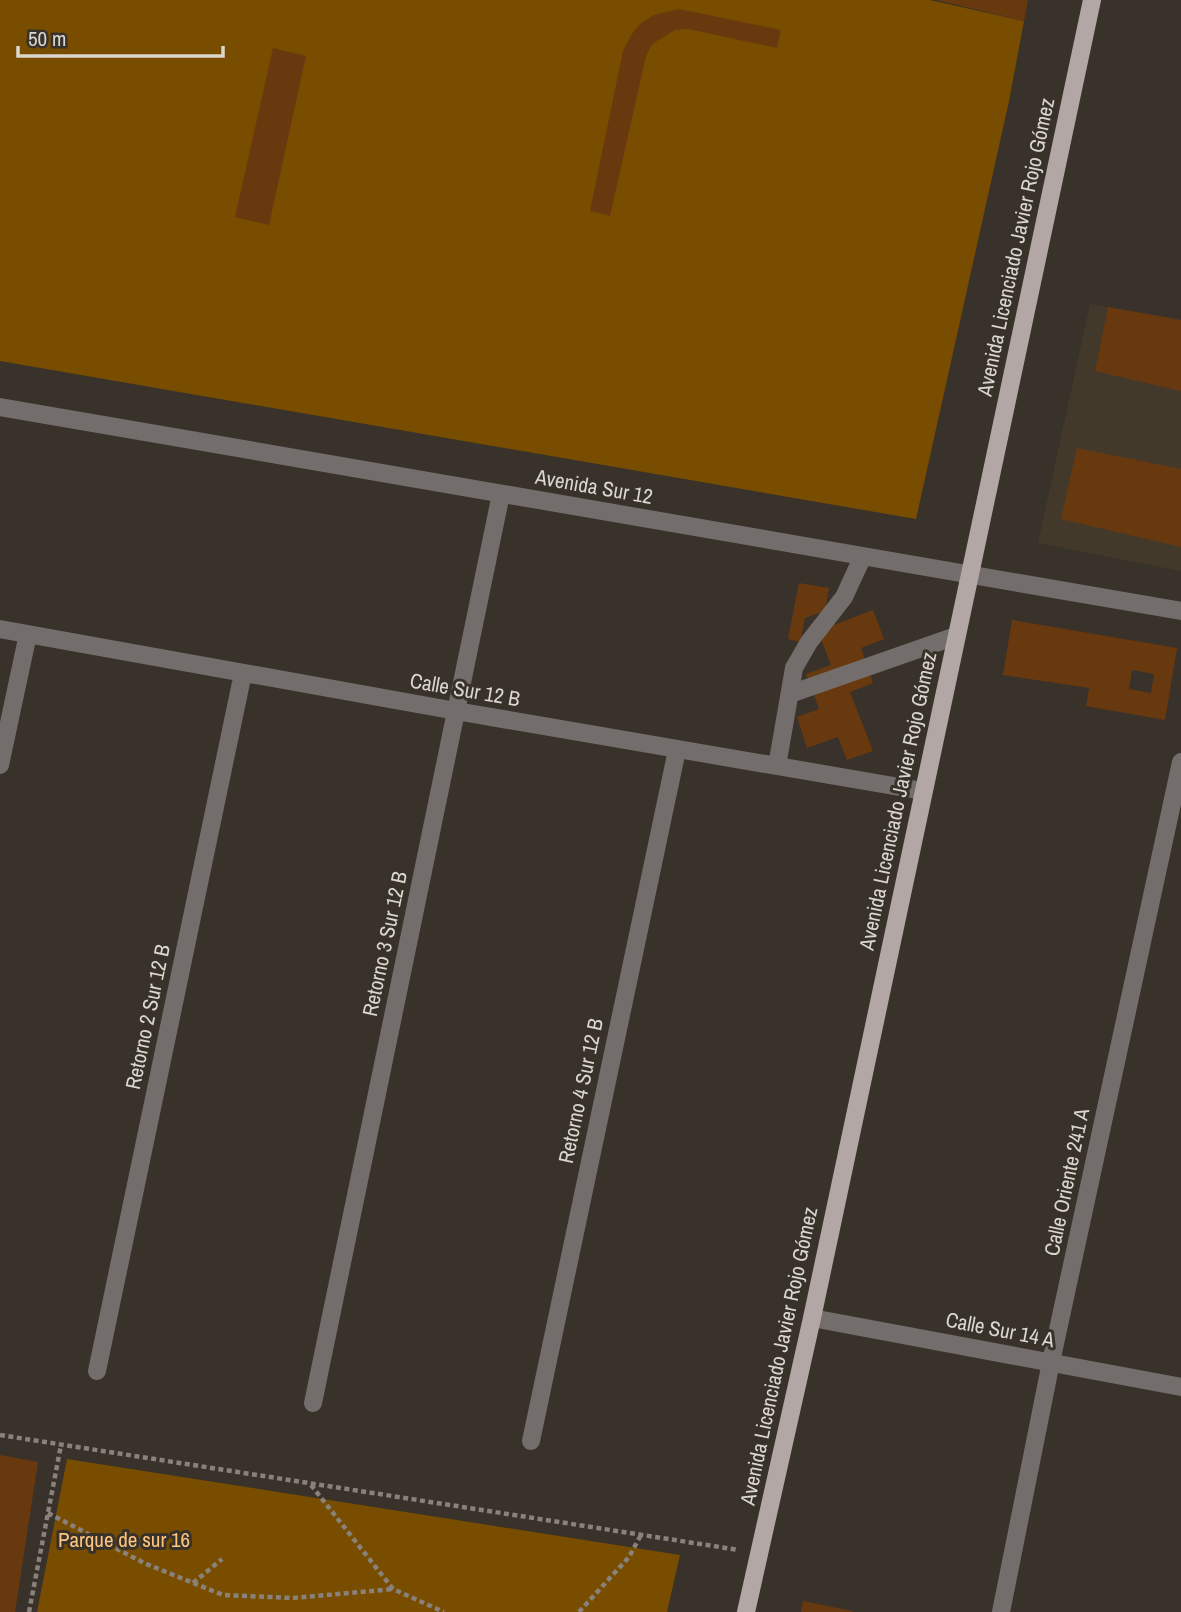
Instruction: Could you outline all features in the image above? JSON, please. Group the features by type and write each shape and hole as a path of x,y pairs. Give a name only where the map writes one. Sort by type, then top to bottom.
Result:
{"main road":[{"name":"Avenida Licenciado Javier Rojo Gómez","path":"746,1612 1092,0"}],"street":[{"name":"Avenida Sur 12","path":"0,407 1181,611"},
{"name":"Retorno 3 Sur 12 B","path":"313,1403 501,494"},
{"path":"777,766 794,668 822,623 844,597 863,556"},
{"name":"Calle Sur 12 B","path":"0,629 677,750 923,791"},
{"path":"0,765 28,634"},
{"path":"790,694 956,636"},
{"name":"Retorno 2 Sur 12 B","path":"97,1371 243,673"},
{"name":"Retorno 4 Sur 12 B","path":"531,1441 677,750"},
{"name":"Calle Oriente 241 A","path":"1001,1612 1051,1362 1181,762"},
{"name":"Calle Sur 14 A","path":"811,1318 1181,1387"}],"path":[{"path":"0,1434 758,1553"},
{"path":"29,1612 61,1445"},
{"path":"311,1484 393,1589 444,1612"},
{"path":"48,1513 144,1563 223,1595 293,1598 393,1589"},
{"path":"579,1612 629,1557 642,1535"},
{"path":"193,1583 222,1559"}],"shaded area":[{"path":"1090,304 1181,320 1181,571 1038,543"}],"green space":[{"path":"0,0 930,0 1024,21 1009,101 916,519 0,361"},
{"name":"Parque de sur 16","path":"67,1459 680,1555 667,1612 37,1612"}],"building":[{"path":"936,0 1028,0 1024,21"},
{"path":"679,9 781,30 777,48 688,29 675,30 652,44 646,56 610,216 590,211 623,51 641,23 654,15"},
{"path":"273,48 306,56 269,225 235,217"},
{"path":"1108,307 1181,320 1181,391 1095,371"},
{"path":"1077,448 1181,469 1181,547 1061,519"},
{"path":"799,583 829,588 825,611 805,618 800,642 788,639"},
{"path":"873,610 884,639 861,648 873,683 850,692 873,751 847,760 838,737 807,748 797,717 819,709 806,674 831,665 818,631"},
{"path":"1012,620 1177,648 1165,720 1086,706 1089,688 1003,675","holes":["1132,670 1154,674 1151,693 1129,689"]},
{"path":"0,1455 38,1462 15,1612 0,1612"},
{"path":"803,1601 852,1611 852,1612 801,1612"}]}
